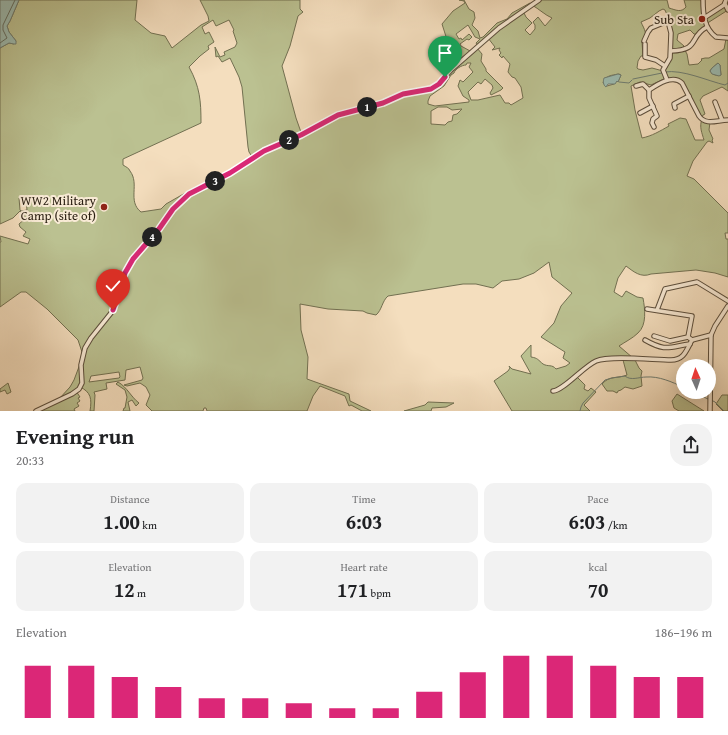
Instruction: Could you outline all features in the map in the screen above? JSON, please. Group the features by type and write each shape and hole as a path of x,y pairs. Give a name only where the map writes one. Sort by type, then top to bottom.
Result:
{"street":[{"path":"36,411 72,394 79,389 82,384 81,365 84,351 91,338 111,313 128,267 136,254 187,195 230,173 261,153 301,135 338,115 383,103 403,94 422,91 434,87 499,28 539,0"},
{"path":"703,0 704,17 707,27 716,37 728,38"},
{"path":"704,17 725,2 728,10"},
{"path":"665,66 656,60 645,58 645,42 648,30 668,19 671,31 670,59 665,66 664,73 667,80"},
{"path":"670,51 682,51 688,48 694,43 700,31 707,27"},
{"path":"649,90 667,80 678,80 684,85 702,120 710,122 728,120"},
{"path":"636,86 643,84 649,90 649,98 657,116 653,119 652,123 654,127"},
{"path":"676,108 674,104 689,96"},
{"path":"715,102 722,120"},
{"path":"640,112 653,106"},
{"path":"657,310 665,289 697,282 728,301"},
{"path":"710,409 711,335 728,306"},
{"path":"647,309 692,316 688,337 691,342"},
{"path":"645,340 657,346 668,348 711,335"},
{"path":"655,337 671,342 688,337"},
{"path":"552,391 560,389 597,360 675,360 683,356 691,342"}],"green space":[{"path":"19,0 137,0 135,20 151,33 165,36 172,48 201,25 209,21 200,0 300,0 300,9 303,12 298,16 290,46 282,66 302,135 340,114 383,103 398,96 427,90 443,79 449,46 442,24 453,11 465,3 464,1 459,0 464,0 469,9 474,12 475,18 472,25 478,31 480,38 483,37 497,23 507,19 512,13 530,3 533,5 539,0 667,0 669,8 682,10 686,7 684,0 703,0 703,16 724,5 728,10 706,24 707,27 698,35 694,34 690,30 678,34 677,40 684,46 683,47 687,54 689,65 698,64 702,60 701,59 709,58 724,49 726,39 728,38 728,91 722,87 703,96 700,100 705,114 702,117 680,81 666,78 651,85 640,82 631,86 642,138 669,126 668,124 680,118 686,119 695,140 704,140 701,127 702,119 710,122 709,130 713,143 709,141 707,142 693,161 687,176 694,179 728,213 728,233 725,233 726,239 728,239 728,277 696,270 641,275 626,266 618,278 614,292 622,297 626,291 637,297 643,298 645,312 643,326 638,333 619,346 633,358 597,360 576,376 585,385 584,389 588,391 591,388 596,392 584,405 590,411 512,411 494,381 508,371 510,368 509,366 512,369 531,374 521,356 531,345 531,357 537,359 545,365 556,369 570,363 563,358 565,352 541,337 554,323 561,306 572,293 552,277 549,262 534,273 519,279 502,281 493,288 476,284 463,284 388,296 384,300 380,311 376,315 363,311 328,309 300,304 301,330 308,357 307,379 349,394 350,401 371,411 362,411 351,405 349,406 345,396 320,386 313,396 307,411 207,411 206,408 204,408 203,411 152,411 146,405 150,395 146,387 140,383 127,386 124,385 142,380 143,378 140,367 126,370 125,380 106,383 107,389 94,392 94,411 90,411 91,399 89,394 80,387 76,391 80,397 78,398 80,401 77,403 79,406 74,409 75,411 37,411 59,399 70,387 80,364 82,352 78,340 47,309 26,292 21,292 0,307 0,236 28,244 30,239 23,236 26,232 20,227 19,224 26,218 20,211 13,218 0,224 0,48 9,43 14,44 16,41 9,32 7,26","holes":["532,5 552,18 545,26 538,17 533,22 535,29 530,35 525,30 532,23 523,11","663,9 665,10 670,24 670,61 663,71 652,68 643,70 637,68 638,61 641,56 643,56 642,42 646,34 641,22","213,20 216,26 229,20 234,30 237,43 235,47 224,52 225,55 220,57 215,47 216,57 218,56 222,62 230,58 239,77 242,87 248,147 253,158 197,190 187,192 166,204 161,209 141,212 135,203 133,176 129,169 123,165 123,159 201,123 199,94 196,81 189,67 209,49 208,46 214,42 209,32 205,34 202,27","468,25 475,37 480,39 476,43 478,46 488,38 495,47 492,50 500,48 499,50 501,53 499,55 502,58 503,56 510,64 508,72 515,78 521,87 523,98 511,105 509,103 505,103 500,95 471,100 468,92 478,82 481,84 485,79 492,85 493,88 490,93 491,95 503,88 486,71 481,61 482,54 477,48 472,52 461,46 460,44 472,37 469,34 462,40 461,38 459,39 456,34","471,63 469,67 473,72 463,82 460,80 458,86 463,96 469,100 469,102 435,106 428,104 430,96 444,86 451,75 461,66","718,63 720,65 721,75 715,75 710,71 712,68","611,75 621,75 618,82 617,81 614,84 607,86 603,83 605,79","438,107 447,107 452,110 462,109 457,114 453,115 452,121 445,125 431,124 431,111","19,198 26,199 27,210 20,210","119,372 119,378 89,382 91,376"]},
{"path":"623,360 635,360 642,371 642,386 633,389 625,387 617,393 607,391 602,384 605,381 611,378 627,375"},
{"path":"118,382 139,403 136,406 132,400 128,402 130,411 123,411 127,397 125,390 116,384"},
{"path":"8,383 11,392 7,394 5,390 0,392 0,389"},
{"path":"676,395 676,399 685,399 704,411 679,411 674,408 672,401"},
{"path":"722,395 728,395 728,411 723,411 716,404"},
{"path":"428,402 454,403 446,407 432,408 431,411 404,411 425,405"}],"water":[{"path":"0,0 19,0 7,26 9,32 16,41 16,44 9,43 0,48"},
{"path":"718,63 720,65 721,75 719,76 712,74 710,71"},
{"path":"618,74 621,75 618,82 617,81 615,84 608,84 606,87 605,86 604,78"}],"waterway":[{"path":"665,72 679,72 725,85 728,83"},
{"path":"633,79 662,73"},
{"path":"619,82 629,83 632,80"},
{"path":"580,411 583,403 605,380 612,378 625,376 632,379 656,377 676,384"},
{"path":"711,400 724,411"}],"place":[{"name":"Sub Sta","path":"702,19"},
{"name":"WW2 Military Camp (site of)","path":"104,207"}],"route":[{"path":"113,310 125,273 133,259 159,229 173,209 189,194 230,173 264,151 301,135 338,115 348,111 383,103 403,94 431,89 439,84 445,77"}]}
